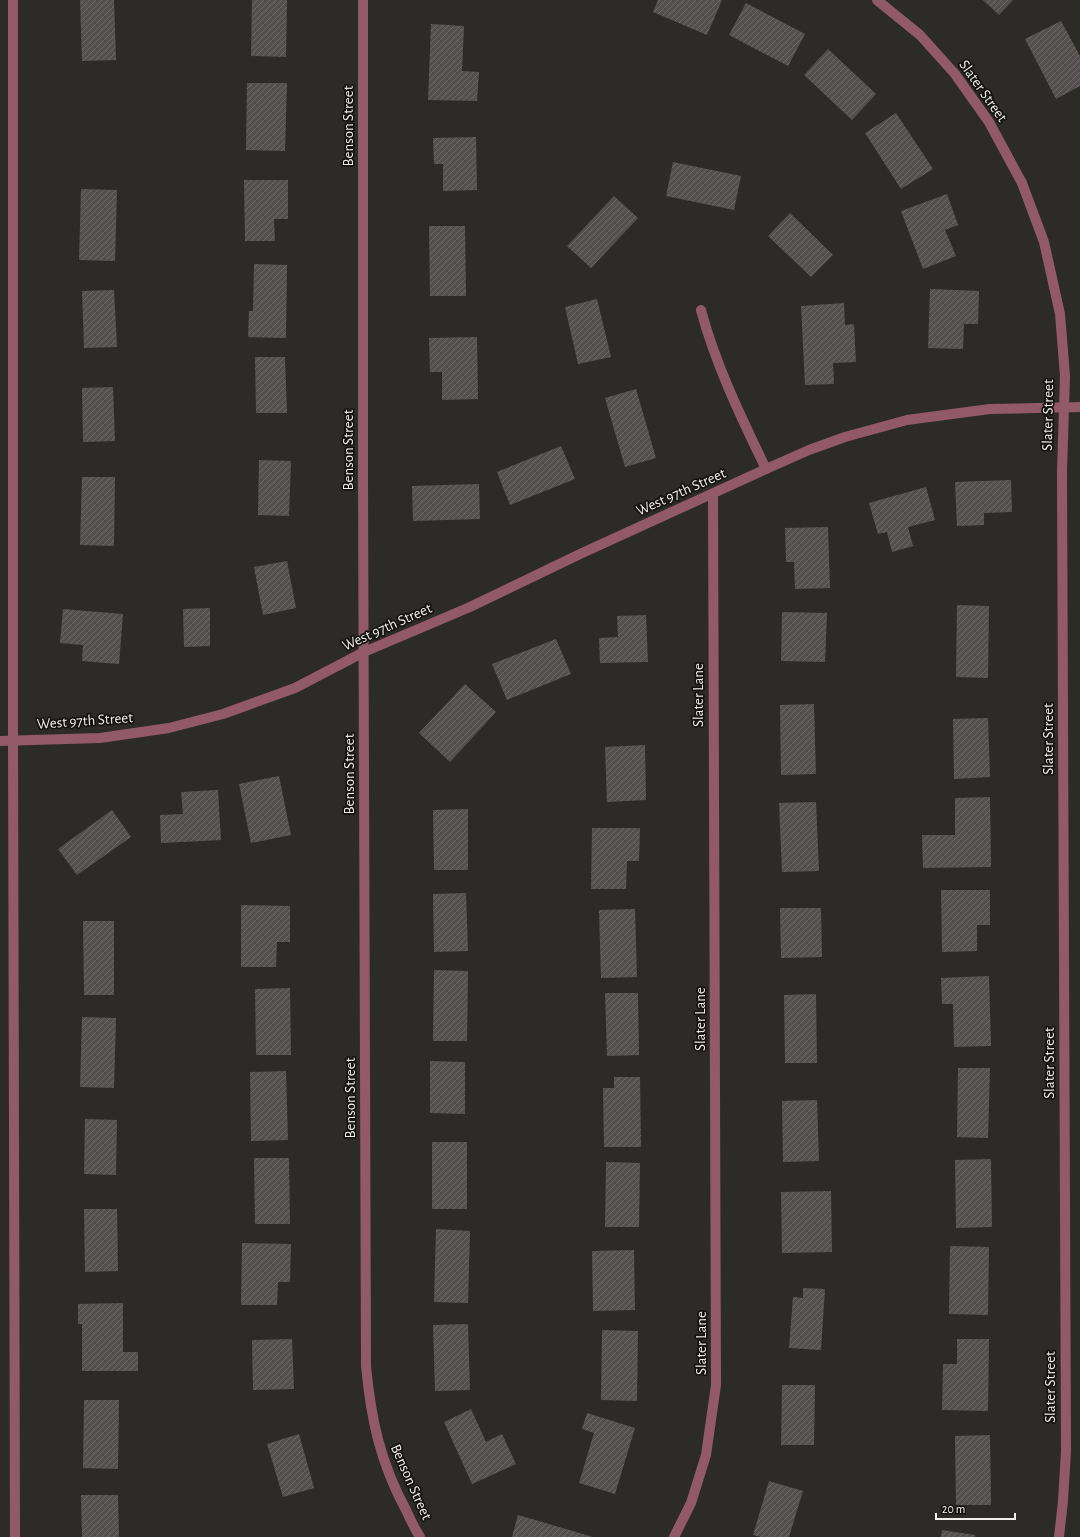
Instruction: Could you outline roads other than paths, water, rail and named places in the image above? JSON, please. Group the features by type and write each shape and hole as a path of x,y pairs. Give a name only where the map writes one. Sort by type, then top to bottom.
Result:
{"street":[{"path":"13,0 15,1537"},
{"name":"Benson Street","path":"363,0 366,1366 369,1399 378,1444 395,1491 420,1537"},
{"name":"Slater Street","path":"877,0 920,36 955,74 989,122 1022,183 1044,242 1060,314 1064,376 1062,480 1066,1452 1059,1537"},
{"path":"701,310 708,336 727,386 766,469"},
{"name":"West 97th Street","path":"0,741 100,738 169,728 223,714 294,688 364,652 470,607 580,554 808,450 845,437 908,420 990,409 1080,407"},
{"name":"Slater Lane","path":"674,1537 691,1503 706,1455 716,1386 713,494"}]}
